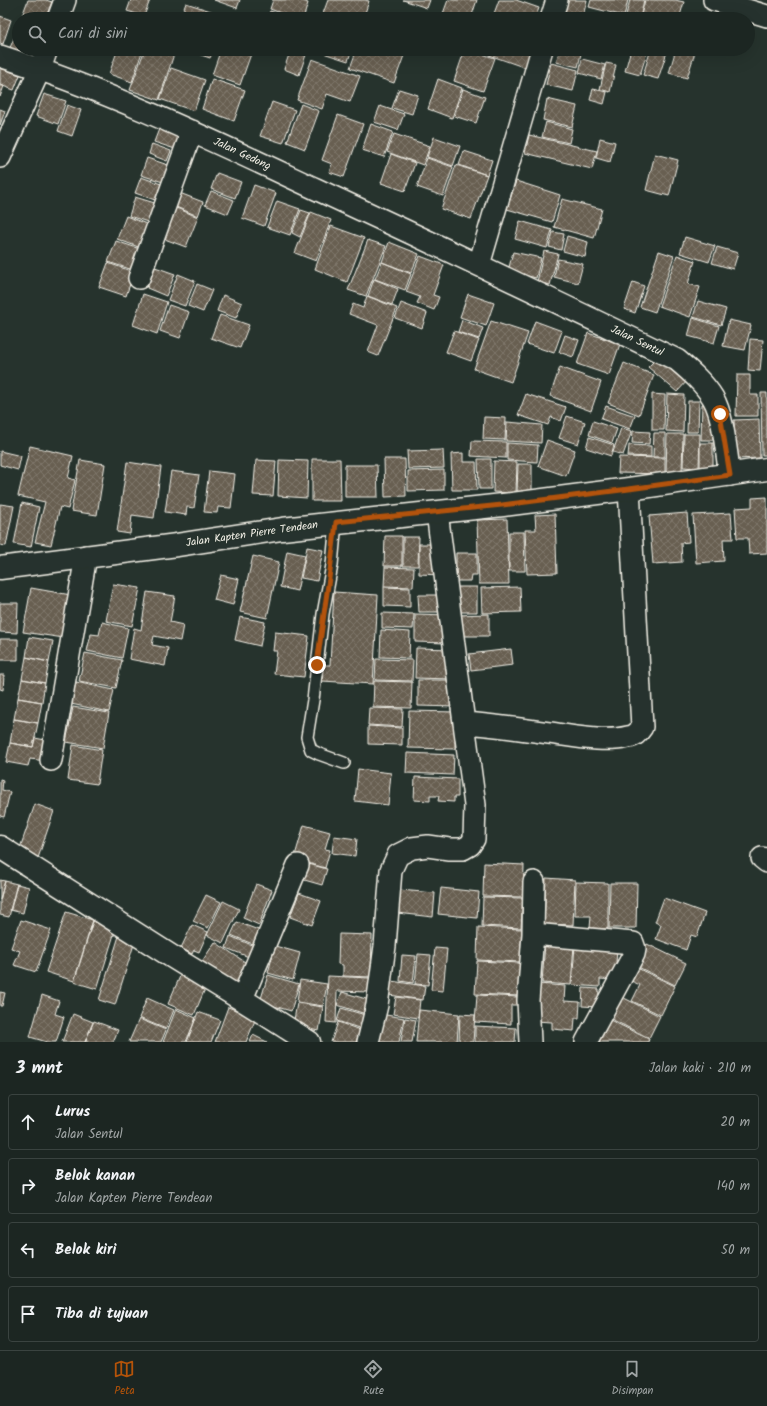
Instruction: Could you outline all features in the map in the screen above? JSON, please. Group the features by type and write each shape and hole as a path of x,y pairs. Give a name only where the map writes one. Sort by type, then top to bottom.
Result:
{"main road":[{"name":"Jalan Kapten Pierre Tendean","path":"0,568 177,545 336,522 437,512 629,489 767,469"},
{"path":"0,847 164,952 242,999 309,1042"}],"street":[{"path":"60,12 64,0"},
{"path":"553,12 557,0"},
{"path":"714,0 754,12"},
{"path":"755,12 767,16"},
{"name":"Jalan Gedong","path":"0,56 40,69 192,131 479,265"},
{"path":"0,157 45,56"},
{"path":"479,265 540,56"},
{"path":"138,278 192,131"},
{"name":"Jalan Sentul","path":"479,265 677,360 700,381 714,399 720,414 730,475"},
{"path":"464,723 501,726 587,738 616,739 638,734 642,727 642,715 629,489"},
{"path":"368,1042 377,1005 385,946 391,870 398,856 412,848 428,846 463,849 470,845 474,839 475,805 437,512"},
{"path":"51,760 86,556"},
{"path":"242,999 298,865"},
{"path":"530,1042 528,1000 533,934 534,882"},
{"path":"533,934 633,943 635,949 634,954 586,1042"}],"lane":[{"path":"336,522 332,565 323,614 307,737 311,750 344,763"}],"building":[{"path":"28,0 46,0 52,2 48,12 24,12"},
{"path":"131,0 150,0 146,12 127,11"},
{"path":"214,0 240,0 237,8"},
{"path":"273,0 300,0 308,3 305,12 278,12 270,9"},
{"path":"328,0 369,1 365,12 324,12"},
{"path":"403,0 430,0 427,8"},
{"path":"448,0 477,0 473,12 444,12"},
{"path":"499,0 516,0 539,8 538,12 495,12"},
{"path":"568,0 587,0 584,12 565,12"},
{"path":"591,0 628,0 625,12 608,12 589,7"},
{"path":"630,0 644,0 641,12 627,12"},
{"path":"645,0 675,0 684,2 681,12 642,12"},
{"path":"186,3 214,12 183,12"},
{"path":"0,16 11,20 3,44 0,43"},
{"path":"12,43 12,51 9,50"},
{"path":"115,56 141,56 132,82 109,74"},
{"path":"142,56 173,56 159,100 130,90"},
{"path":"219,56 250,56 240,85 212,75"},
{"path":"289,56 306,56 299,75 284,69"},
{"path":"332,56 350,56 348,61"},
{"path":"354,56 404,56 394,83 350,68"},
{"path":"463,56 488,56 495,58 483,91 454,81"},
{"path":"492,56 534,56 529,69"},
{"path":"558,56 580,56 578,67 556,62"},
{"path":"629,56 646,56 640,75 625,71"},
{"path":"649,56 666,56 658,79 643,75"},
{"path":"674,56 694,56 687,78 669,73"},
{"path":"312,59 360,76 350,102 327,94 322,109 297,100"},
{"path":"582,59 605,65 601,79 579,73"},
{"path":"551,63 578,70 573,91 546,85"},
{"path":"606,63 616,65 610,92 600,89"},
{"path":"0,68 20,75 14,90 0,85"},
{"path":"171,68 205,80 194,111 160,99"},
{"path":"212,79 245,90 234,121 202,109"},
{"path":"438,79 462,88 452,118 428,109"},
{"path":"0,85 4,86 0,97"},
{"path":"399,89 418,95 412,114 392,108"},
{"path":"463,89 485,97 476,123 454,116"},
{"path":"593,89 607,92 604,104 590,100"},
{"path":"44,94 66,101 58,124 36,116"},
{"path":"547,99 577,106 572,127 543,120"},
{"path":"272,102 295,110 283,143 260,136"},
{"path":"301,104 319,111 305,149 287,142"},
{"path":"67,105 81,110 72,136 58,131"},
{"path":"380,106 404,114 398,130 374,122"},
{"path":"0,109 5,111 0,125"},
{"path":"338,115 363,124 344,177 329,172 332,164 322,160"},
{"path":"546,122 572,129 569,143 542,137"},
{"path":"371,124 393,132 384,157 362,150"},
{"path":"159,129 183,137 178,150 154,142"},
{"path":"394,134 430,146 423,165 387,152"},
{"path":"529,135 597,151 592,169 525,153"},
{"path":"434,137 460,146 453,166 427,157"},
{"path":"600,138 615,142 610,162 596,158"},
{"path":"152,144 171,151 167,161 149,154"},
{"path":"464,151 492,160 487,175 459,165"},
{"path":"391,154 415,163 405,191 381,183"},
{"path":"655,154 678,160 669,196 646,190"},
{"path":"147,158 168,165 163,182 141,175"},
{"path":"427,158 453,167 443,196 417,187"},
{"path":"456,165 487,175 471,219 441,209"},
{"path":"217,173 241,182 235,198 211,189"},
{"path":"141,177 161,184 155,200 135,193"},
{"path":"516,181 560,195 552,222 507,209"},
{"path":"254,185 276,193 264,226 242,218"},
{"path":"211,191 234,200 228,214 205,205"},
{"path":"177,192 203,202 198,216 171,205"},
{"path":"135,197 158,204 151,223 129,216"},
{"path":"562,199 602,209 594,238 554,227"},
{"path":"277,201 300,209 290,235 267,227"},
{"path":"174,207 198,217 186,247 162,238"},
{"path":"301,210 310,213 300,237 292,233"},
{"path":"311,212 331,220 316,261 295,253"},
{"path":"126,216 149,225 141,248 117,239"},
{"path":"520,221 552,230 547,248 515,239"},
{"path":"331,226 364,238 347,282 315,269"},
{"path":"553,232 564,234 561,250 549,247"},
{"path":"567,236 588,242 585,257 563,251"},
{"path":"685,237 715,246 709,262 680,253"},
{"path":"368,240 386,246 366,296 348,290"},
{"path":"116,241 143,250 136,271 108,262"},
{"path":"389,242 419,254 411,273 382,262"},
{"path":"717,247 738,253 733,269 712,263"},
{"path":"544,251 558,254 550,285 537,282"},
{"path":"659,251 674,256 655,312 640,307"},
{"path":"513,252 541,258 536,278 508,271"},
{"path":"677,255 695,261 688,284 700,287 690,317 659,306"},
{"path":"420,256 444,265 433,295 439,297 434,310 417,303 420,297 406,292"},
{"path":"558,259 583,264 578,283 554,277"},
{"path":"382,262 411,274 405,290 375,279"},
{"path":"108,263 134,272 126,296 99,287"},
{"path":"155,267 175,274 166,296 147,288"},
{"path":"178,274 195,281 185,306 168,300"},
{"path":"374,279 398,289 392,305 368,296"},
{"path":"633,282 644,286 635,313 624,309"},
{"path":"197,284 212,290 203,312 188,306"},
{"path":"143,294 167,302 157,334 133,325"},
{"path":"468,294 494,303 486,326 460,317"},
{"path":"223,295 242,303 236,318 217,311"},
{"path":"367,296 397,308 378,356 368,352 378,325 349,314 353,304 363,308"},
{"path":"698,301 726,309 721,325 693,317"},
{"path":"401,303 427,313 422,328 395,318"},
{"path":"169,305 189,312 180,338 160,331"},
{"path":"220,315 249,325 240,348 211,338"},
{"path":"693,318 719,326 714,343 688,336"},
{"path":"462,320 483,328 479,339 458,332"},
{"path":"729,320 751,325 745,350 723,346"},
{"path":"491,321 528,333 511,382 474,369"},
{"path":"535,321 562,331 554,353 527,344"},
{"path":"454,331 479,340 471,361 446,352"},
{"path":"588,333 620,344 609,375 577,364"},
{"path":"565,335 579,340 573,357 559,352"},
{"path":"750,339 763,340 760,371 748,370"},
{"path":"660,355 688,380 677,392 648,367"},
{"path":"624,363 654,375 639,415 608,403"},
{"path":"560,367 601,382 591,411 550,396"},
{"path":"737,375 750,375 750,395 758,395 758,416 736,416"},
{"path":"761,393 767,393 767,455 762,455"},
{"path":"526,394 566,407 561,421 551,417 548,425 518,415"},
{"path":"652,394 665,395 664,430 652,430"},
{"path":"667,394 684,395 683,432 666,431"},
{"path":"688,401 699,401 698,432 687,432"},
{"path":"702,404 714,404 713,440 701,440"},
{"path":"606,406 635,416 630,429 601,419"},
{"path":"567,416 585,422 578,444 559,438"},
{"path":"484,417 506,418 505,440 483,439"},
{"path":"759,419 760,458 735,459 734,420"},
{"path":"593,421 617,429 612,443 589,435"},
{"path":"507,422 542,425 541,443 506,441"},
{"path":"621,428 632,431 623,455 613,452"},
{"path":"633,431 650,432 649,444 632,443"},
{"path":"654,433 665,433 665,457 653,457"},
{"path":"667,434 683,434 682,473 666,472"},
{"path":"684,434 700,434 699,468 683,467"},
{"path":"589,437 614,445 611,456 586,448"},
{"path":"547,440 575,450 566,476 538,466"},
{"path":"472,441 506,442 506,458 471,456"},
{"path":"507,443 538,445 537,462 507,460"},
{"path":"700,443 713,443 713,467 700,467"},
{"path":"629,445 651,446 651,457 628,456"},
{"path":"30,446 73,456 68,478 75,480 68,509 60,507 51,545 35,542 45,502 18,496"},
{"path":"443,450 444,468 408,469 407,451"},
{"path":"0,451 21,456 18,470 0,465"},
{"path":"463,453 463,462 476,462 477,490 452,490 451,454"},
{"path":"619,457 665,458 665,474 618,473"},
{"path":"312,459 340,459 341,501 312,501"},
{"path":"384,459 405,459 406,496 385,497"},
{"path":"478,459 491,459 491,489 479,489"},
{"path":"80,460 105,464 97,515 71,511"},
{"path":"256,460 276,461 273,496 253,495"},
{"path":"279,460 308,461 307,498 278,496"},
{"path":"494,461 517,462 516,493 493,492"},
{"path":"127,462 161,467 154,518 132,515 130,534 117,532"},
{"path":"518,464 532,464 532,493 517,493"},
{"path":"345,465 377,465 378,497 345,497"},
{"path":"444,470 444,490 408,491 408,471"},
{"path":"171,471 199,475 194,508 187,507 186,515 165,512"},
{"path":"209,471 235,474 231,508 218,507 217,513 204,512"},
{"path":"767,497 767,553 749,554 748,538 737,538 735,508 752,507 752,498"},
{"path":"22,503 39,507 31,547 14,544"},
{"path":"0,504 14,506 6,546 0,545"},
{"path":"687,513 689,542 681,543 682,562 653,564 649,516"},
{"path":"731,513 733,539 723,539 724,561 696,563 693,515"},
{"path":"555,514 557,573 527,574 525,530 536,530 535,515"},
{"path":"507,519 509,584 479,584 477,520"},
{"path":"509,532 524,532 525,571 509,571"},
{"path":"385,536 402,536 402,566 384,566"},
{"path":"403,537 419,537 418,566 403,566"},
{"path":"419,544 440,544 440,575 419,574"},
{"path":"307,547 323,550 317,581 301,578"},
{"path":"287,551 305,555 297,591 280,587"},
{"path":"456,553 477,553 477,575 471,575 470,581 456,581"},
{"path":"253,556 279,562 267,618 240,612"},
{"path":"385,567 414,568 413,587 384,586"},
{"path":"221,575 239,579 233,605 214,600"},
{"path":"113,584 140,588 132,626 106,621"},
{"path":"384,587 410,588 410,607 384,606"},
{"path":"456,587 477,587 477,612 456,612"},
{"path":"520,587 521,612 482,613 481,588"},
{"path":"31,588 71,595 64,638 23,632"},
{"path":"147,592 175,596 170,622 183,625 180,641 154,636 152,645 168,648 165,666 129,659 134,628 141,630"},
{"path":"334,592 378,595 373,684 322,681 323,665 330,665"},
{"path":"418,595 443,595 443,612 419,612"},
{"path":"0,603 18,603 17,633 0,632"},
{"path":"382,613 414,614 413,629 382,628"},
{"path":"415,614 448,615 447,643 415,642"},
{"path":"489,614 489,636 458,636 457,615"},
{"path":"240,617 265,622 260,646 235,640"},
{"path":"102,622 128,628 122,658 87,651 91,634 99,635"},
{"path":"381,630 410,632 409,658 380,657"},
{"path":"275,632 309,636 304,677 274,674 277,651 273,651"},
{"path":"29,637 53,641 49,662 26,657"},
{"path":"0,639 18,639 18,660 0,660"},
{"path":"416,648 453,649 452,679 415,678"},
{"path":"511,649 513,665 471,670 469,654"},
{"path":"85,653 122,660 116,688 79,681"},
{"path":"26,657 49,662 45,683 22,679"},
{"path":"376,659 413,660 412,681 375,680"},
{"path":"0,675 4,675 3,690 0,689"},
{"path":"22,679 45,683 42,702 18,698"},
{"path":"418,680 457,680 456,707 418,706"},
{"path":"374,681 412,682 411,708 373,707"},
{"path":"76,682 114,690 109,712 71,704"},
{"path":"18,698 42,702 38,723 14,719"},
{"path":"73,707 109,713 103,748 66,742"},
{"path":"369,708 403,709 402,727 368,725"},
{"path":"409,711 456,712 455,749 408,748"},
{"path":"14,719 38,723 33,747 10,743"},
{"path":"368,726 402,728 402,745 368,744"},
{"path":"35,738 50,741 46,761 30,759 28,766 6,762 10,743 33,747"},
{"path":"73,745 102,750 97,784 68,780"},
{"path":"407,753 454,755 453,775 406,773"},
{"path":"358,769 391,773 388,805 355,801"},
{"path":"415,777 458,779 458,797 454,797 454,802 438,801 439,796 430,796 430,801 414,800"},
{"path":"0,779 3,780 2,790 10,792 4,817 0,816"},
{"path":"35,804 54,811 36,864 17,857"},
{"path":"304,825 330,832 325,849 330,850 325,868 294,859"},
{"path":"334,836 357,839 355,856 332,853"},
{"path":"305,863 327,869 322,885 301,879"},
{"path":"484,863 524,865 523,897 483,896"},
{"path":"546,878 575,880 573,925 544,924"},
{"path":"0,880 5,881 0,900"},
{"path":"5,881 17,884 9,917 0,915 0,900"},
{"path":"576,882 608,883 608,929 590,928 591,916 575,916"},
{"path":"610,883 637,883 636,928 609,928"},
{"path":"17,884 29,887 23,913 10,910"},
{"path":"256,884 272,890 259,925 243,918"},
{"path":"441,888 479,892 477,918 438,914"},
{"path":"399,890 435,893 433,917 397,913"},
{"path":"299,893 321,901 312,925 290,917"},
{"path":"206,895 221,902 208,928 193,921"},
{"path":"483,897 523,898 521,928 482,926"},
{"path":"664,898 705,913 697,937 691,935 686,950 656,939 661,925 655,922"},
{"path":"223,901 239,909 223,943 207,935"},
{"path":"66,912 93,920 74,981 46,972"},
{"path":"21,920 51,930 36,972 14,965 20,951 11,948"},
{"path":"93,921 116,928 97,989 74,982"},
{"path":"237,922 261,931 255,945 231,935"},
{"path":"192,925 208,932 199,952 194,950 192,954 181,948"},
{"path":"478,927 522,929 520,962 477,960"},
{"path":"339,934 372,935 371,977 343,976 343,965 338,964"},
{"path":"119,936 135,941 115,1005 99,1000"},
{"path":"230,936 259,948 254,959 226,948"},
{"path":"215,942 257,970 243,990 201,963"},
{"path":"545,943 574,945 571,985 542,983"},
{"path":"647,944 686,963 675,985 636,966"},
{"path":"575,945 617,948 615,980 600,979 600,987 572,985"},
{"path":"275,946 300,953 293,980 268,973"},
{"path":"435,948 447,949 443,991 431,990"},
{"path":"418,954 431,955 428,985 415,984"},
{"path":"402,955 416,956 413,983 400,981"},
{"path":"477,961 520,963 519,996 475,994"},
{"path":"635,967 675,986 661,1015 632,1001 640,985 629,980"},
{"path":"181,974 207,984 194,1015 168,1004"},
{"path":"268,975 299,984 291,1011 260,1002"},
{"path":"328,976 370,978 369,992 337,991 336,1023 326,1022"},
{"path":"300,980 327,984 323,1006 297,1002"},
{"path":"384,980 425,986 423,1000 382,994"},
{"path":"538,984 565,986 564,1001 580,1002 579,1018 575,1018 574,1031 552,1029 552,1022 535,1021"},
{"path":"583,988 599,989 598,1007 582,1006"},
{"path":"0,992 5,993 2,1006 0,1006"},
{"path":"342,992 373,1001 369,1015 337,1005"},
{"path":"42,995 59,1001 55,1014 64,1017 56,1042 47,1042 30,1037"},
{"path":"477,995 519,997 519,1005 511,1005 511,1024 475,1022"},
{"path":"396,997 420,1000 418,1018 393,1014"},
{"path":"622,997 660,1016 649,1038 611,1019"},
{"path":"147,998 174,1010 166,1029 139,1018"},
{"path":"297,1003 323,1007 319,1031 293,1026"},
{"path":"228,1007 256,1018 246,1042 215,1042"},
{"path":"341,1008 369,1016 365,1030 337,1021"},
{"path":"176,1009 196,1018 186,1042 163,1042"},
{"path":"419,1010 459,1014 457,1042 416,1042"},
{"path":"198,1012 220,1020 211,1042 187,1042"},
{"path":"73,1014 93,1022 85,1042 62,1042"},
{"path":"380,1014 404,1018 399,1042 374,1042"},
{"path":"460,1014 475,1015 473,1042 459,1042"},
{"path":"405,1018 416,1020 412,1042 401,1042"},
{"path":"139,1019 166,1030 161,1042 129,1042"},
{"path":"610,1020 649,1039 648,1042 599,1042"},
{"path":"94,1021 118,1030 113,1042 85,1042"},
{"path":"338,1022 360,1030 356,1042 331,1042"},
{"path":"475,1026 516,1028 515,1042 475,1042"},
{"path":"253,1035 267,1042 250,1042"}],"route":[{"path":"317,665 323,614 332,565 336,522 502,505 730,475 720,414"}]}
